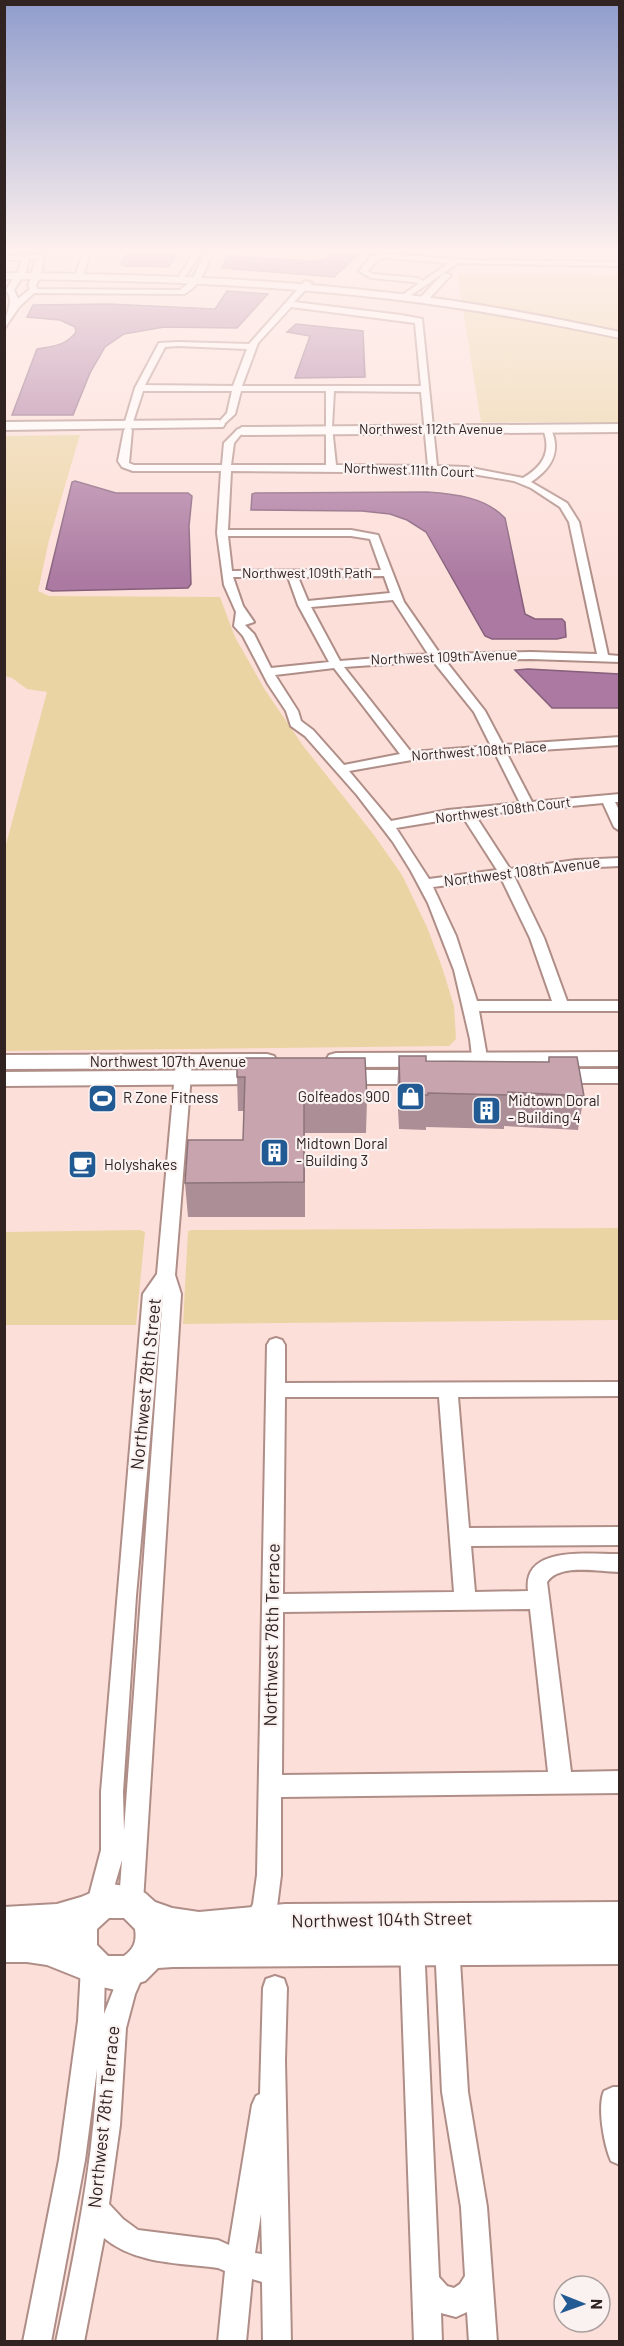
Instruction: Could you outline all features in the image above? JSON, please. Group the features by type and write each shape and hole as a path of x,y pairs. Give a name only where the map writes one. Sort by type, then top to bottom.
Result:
{"street":[{"path":"128,428 140,386 152,362"},
{"path":"245,362 236,388 230,426 222,533 228,574 240,614 239,626 249,634 268,672 292,711 295,723 309,733 388,826 424,884 447,932 471,1006 476,1022 482,1068"},
{"path":"423,362 434,468"},
{"path":"140,386 425,389"},
{"path":"330,389 331,468"},
{"name":"Northwest 112th Avenue","path":"4,426 128,428"},
{"name":"Northwest 112th Avenue","path":"4,431 230,426 620,427"},
{"path":"524,482 540,472 552,458 553,445 542,427"},
{"name":"Northwest 111th Court","path":"128,428 123,461 125,465 144,469 434,468 476,472 524,482 564,505 574,522 603,658"},
{"path":"222,533 367,534 374,537 396,596 435,656 480,711 497,749 528,806"},
{"name":"Northwest 109th Path","path":"228,574 386,573"},
{"path":"292,574 303,605 335,664 370,712 408,756"},
{"path":"303,605 396,596"},
{"name":"Northwest 109th Avenue","path":"268,672 435,656 504,654 620,659"},
{"name":"Northwest 108th Place","path":"340,769 408,756 620,741"},
{"path":"613,799 620,827"},
{"name":"Northwest 108th Court","path":"388,826 466,812 613,799"},
{"path":"466,812 505,873 535,933 561,1006"},
{"name":"Northwest 108th Avenue","path":"424,884 505,873 620,862"},
{"path":"471,1006 620,1005"},
{"path":"316,1069 482,1068 620,1059"},
{"name":"Northwest 107th Avenue","path":"4,1062 183,1070"},
{"path":"482,1068 620,1076"},
{"name":"Northwest 107th Avenue","path":"4,1079 183,1070 287,1069"},
{"path":"166,1275 183,1070"},
{"name":"Northwest 78th Street","path":"95,1909 113,1850 112,1792 152,1294 166,1275"},
{"name":"Northwest 78th Street","path":"139,1909 152,1596 172,1294 166,1275"},
{"name":"Northwest 78th Terrace","path":"256,1923 265,1907 268,1894 276,1345"},
{"path":"448,1389 465,1601"},
{"path":"275,1390 620,1389"},
{"path":"460,1538 620,1536"},
{"path":"561,1783 537,1582 549,1567 562,1564 620,1563"},
{"path":"126,1596 152,1596"},
{"path":"273,1603 539,1600"},
{"path":"270,1786 620,1782"},
{"path":"4,1923 57,1920 95,1909 110,1901 139,1909 152,1934 141,1960 113,1974 102,1973 90,1965 42,1946 4,1945"},
{"path":"90,1965 83,1956 80,1941 83,1925 95,1909"},
{"name":"Northwest 104th Street","path":"139,1909 168,1923 194,1928 231,1928 285,1920 411,1934"},
{"name":"Northwest 104th Street","path":"446,1934 620,1918"},
{"path":"411,1934 428,2342"},
{"name":"Northwest 104th Street","path":"141,1960 173,1950 411,1934 446,1934 620,1947"},
{"path":"446,1934 455,2092 474,2207 483,2342"},
{"name":"Northwest 78th Terrace","path":"70,2342 96,2208 107,2123 112,2022 124,1988 141,1960"},
{"name":"Northwest 78th Terrace","path":"37,2342 72,2160 91,2021 90,1965"},
{"path":"275,1988 272,2060 277,2342"},
{"path":"232,2342 240,2263 272,2060"},
{"path":"620,2100 613,2100 620,2152"},
{"path":"96,2208 107,2224 124,2238 136,2243 218,2254 240,2263 277,2271"},
{"path":"426,2282 438,2298 456,2304 470,2294 479,2278"}],"shaded area":[{"path":"32,362 96,362 73,415 12,415"},
{"path":"301,362 364,362 365,377 295,378"},
{"path":"471,362 619,362 619,422 481,422"},
{"path":"80,435 49,540 38,591 49,596 220,597 235,637 265,690 304,747 374,835 402,875 427,927 454,1006 456,1039 449,1046 5,1051 5,848 47,692 27,689 12,678 5,676 5,436"},
{"path":"72,482 116,493 188,493 192,496 189,526 191,584 188,588 52,591 46,589"},
{"path":"427,492 479,501 505,518 525,614 535,619 562,619 565,622 566,637 492,639 485,636 426,532 407,520 390,514 362,511 251,510 252,494 255,493"},
{"path":"515,670 619,674 619,708 552,708"},
{"path":"619,1228 619,1320 183,1324 188,1231 192,1230"},
{"path":"140,1230 145,1232 136,1325 5,1325 5,1232"}],"building":[{"path":"399,1056 426,1056 426,1061 549,1062 549,1057 577,1057 584,1096 508,1092 508,1095 428,1093 428,1095 400,1095"},
{"path":"237,1058 365,1058 367,1099 304,1099 304,1182 185,1183 188,1140 243,1140 245,1077 237,1077"}],"place":[{"name":"Golfeados 900","path":"411,1097"},
{"name":"R Zone Fitness","path":"102,1098"},
{"name":"Midtown Doral - Building 4","path":"487,1110"},
{"name":"Midtown Doral - Building 3","path":"275,1153"},
{"name":"Holyshakes","path":"83,1165"}]}
